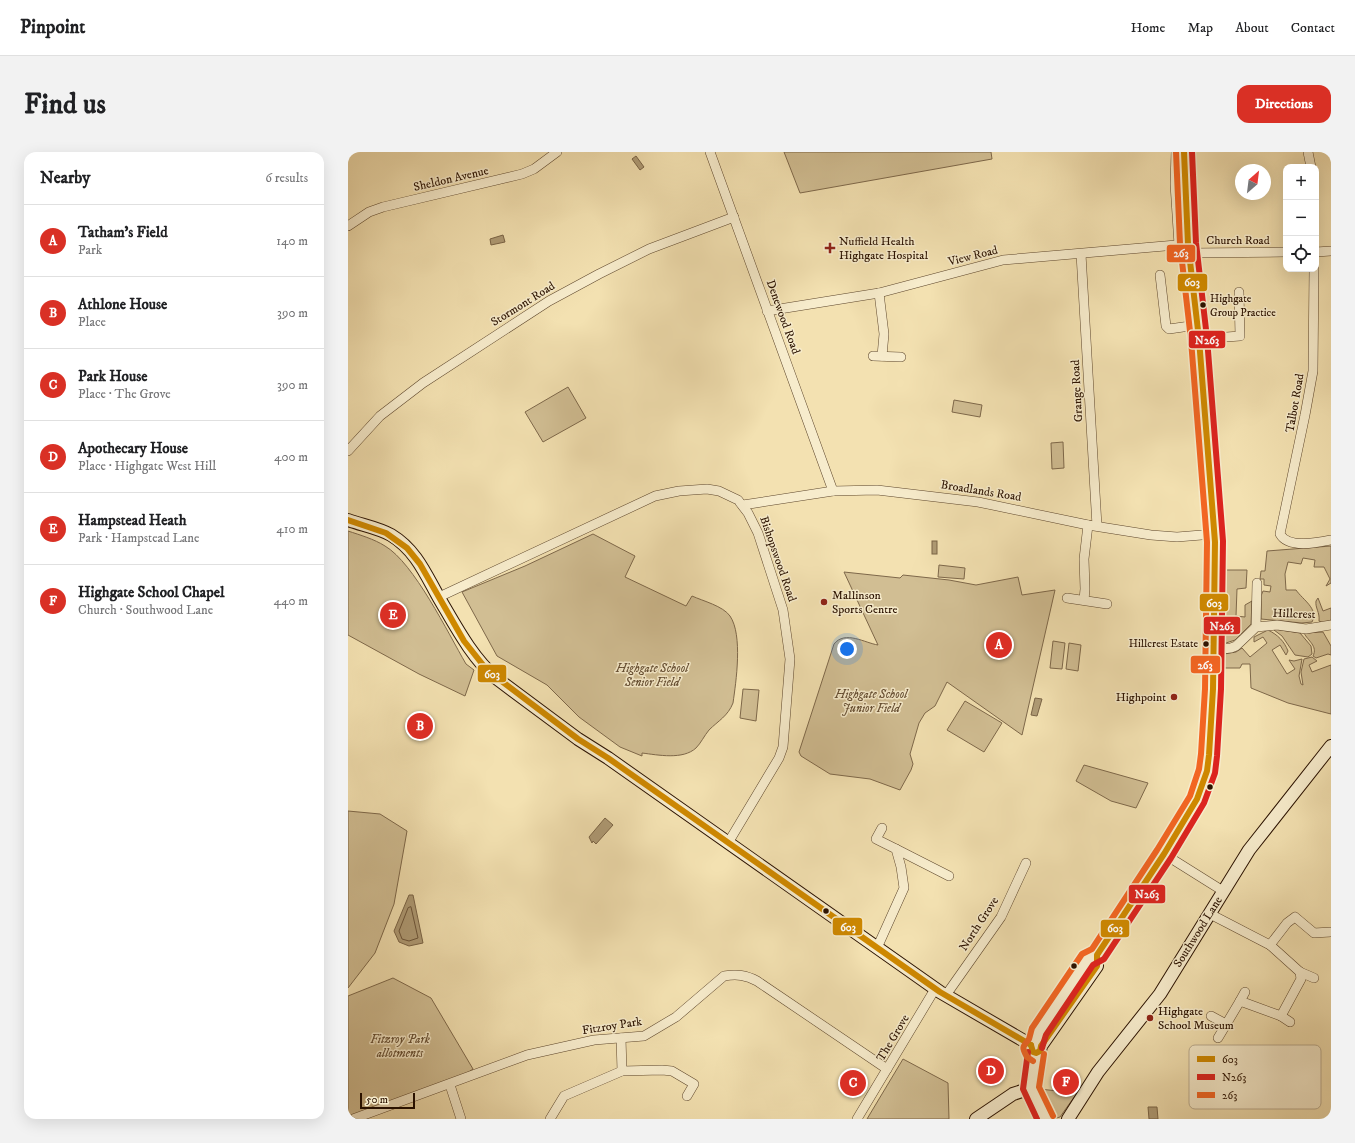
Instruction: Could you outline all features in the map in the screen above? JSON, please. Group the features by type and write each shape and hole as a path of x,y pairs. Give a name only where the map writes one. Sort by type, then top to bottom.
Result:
{"main road":[{"path":"1046,1119 1031,1088 1039,1032 1088,959 1097,955 1164,854 1197,799 1207,771 1213,689 1214,534 1199,340 1186,247 1184,152"},
{"path":"348,520 391,535 404,545 418,560 439,598 472,650 491,674 578,739 935,989 1036,1047"},
{"name":"Southwood Lane","path":"1068,1119 1098,1072 1160,994 1223,891 1270,822 1331,746"},
{"path":"976,1119 1013,1094 1031,1088"}],"street":[{"name":"Sheldon Avenue","path":"348,226 369,212 383,207 522,174 534,169 557,152"},
{"name":"Denewood Road","path":"710,152 833,491"},
{"path":"1176,152 1175,184 1186,247"},
{"path":"1308,152 1310,164"},
{"name":"Stormont Road","path":"348,451 380,416 423,383 549,301 649,249 734,217"},
{"name":"Church Road","path":"1186,247 1283,252"},
{"name":"View Road","path":"767,311 879,293 1003,260 1186,247"},
{"path":"1319,252 1331,251"},
{"name":"Grange Road","path":"1081,254 1092,526 1084,559 1084,600"},
{"name":"Talbot Road","path":"1314,272 1313,371 1306,416 1280,534 1282,538 1291,542 1315,543 1331,540"},
{"path":"1160,275 1166,326 1169,329 1197,325"},
{"path":"1199,340 1240,336 1239,292"},
{"path":"879,293 884,334 877,356 901,357"},
{"path":"439,598 655,496 679,491 707,489 730,495 743,504"},
{"name":"Broadlands Road","path":"743,504 833,491 877,490 953,498 1017,509 1092,526 1152,535 1177,537 1214,534"},
{"name":"Bishopswood Road","path":"728,843 782,751 790,670 789,643 780,598 758,533 743,504"},
{"name":"Hillcrest","path":"1256,627 1257,583"},
{"path":"1067,598 1107,604"},
{"name":"Hillcrest","path":"1214,650 1236,646 1256,627 1277,625 1311,629 1331,625"},
{"path":"882,828 876,839 949,876"},
{"path":"877,948 904,888 901,867 896,849"},
{"path":"1164,854 1223,891"},
{"name":"North Grove","path":"946,996 1001,917 1026,863"},
{"path":"1210,914 1270,945 1300,972 1314,978"},
{"path":"1270,945 1287,923 1295,917 1314,933 1331,932"},
{"path":"1281,1016 1301,979 1300,972"},
{"name":"Fitzroy Park","path":"353,1119 450,1085 527,1055 594,1040 644,1036 676,1017 724,976 742,975 757,981 887,1069"},
{"name":"The Grove","path":"857,1119 935,989"},
{"path":"1218,1038 1245,992"},
{"path":"1240,1001 1281,1016 1290,1022"},
{"path":"1211,1016 1226,1024"},
{"path":"621,1038 622,1071"},
{"path":"550,1119 564,1096 622,1071 672,1071 694,1084 687,1096"},
{"path":"450,1085 461,1119"}],"green space":[{"path":"784,152 991,152 992,159 800,193"},
{"path":"568,387 586,418 543,442 525,412"},
{"path":"954,400 982,405 980,417 952,412"},
{"path":"1063,442 1064,468 1052,469 1051,443"},
{"path":"348,531 372,539 385,546 396,555 419,583 466,664 474,670 465,696 419,674 348,635"},
{"name":"Highgate School Senior Field","path":"593,534 635,556 625,577 686,606 692,596 712,604 727,612 734,624 738,659 733,703 726,715 709,730 698,746 691,752 670,756 642,753 642,756 620,747 579,717 547,685 497,656 462,592 525,566"},
{"path":"1331,546 1331,583 1326,586 1330,579 1324,567 1314,567 1315,560 1303,558 1301,564 1288,562 1285,574 1286,590 1296,590 1309,605 1312,609 1314,617 1312,622 1302,623 1261,619 1261,596 1263,591 1270,592 1271,586 1264,585 1264,579 1260,579 1261,571 1265,571 1267,551"},
{"path":"939,565 965,568 964,579 938,577"},
{"path":"1224,570 1247,570 1246,588 1237,589 1236,616 1245,617 1245,605 1252,601 1251,624 1235,640 1226,643 1224,642"},
{"name":"Highgate School Junior Field","path":"844,572 900,578 903,575 949,580 976,585 1018,577 1022,595 1055,590 1022,735 947,682 935,706 925,713 919,723 910,754 913,764 900,790 870,779 830,774 801,756 799,752 834,644 844,638 855,638 878,645"},
{"path":"1318,598 1323,611 1331,608 1331,620 1323,623 1319,621 1316,604"},
{"path":"1274,629 1300,633 1311,646 1312,654 1308,657 1295,655 1282,636"},
{"path":"1268,630 1275,634 1285,644 1288,651 1286,655 1280,645 1272,650 1287,674 1295,669 1289,660 1294,661 1302,659 1299,676 1301,684 1303,685 1301,672 1304,659 1312,657 1317,661 1309,665 1312,672 1331,665 1331,714 1288,703 1251,688 1250,664 1242,664 1240,668 1224,668 1224,654 1236,652 1242,648 1250,657 1267,643 1263,637 1254,642 1254,637"},
{"path":"1323,632 1331,646 1331,655 1328,654 1316,658 1313,656 1313,646 1304,633"},
{"path":"1053,641 1065,643 1062,669 1050,668"},
{"path":"1069,643 1081,645 1078,671 1066,669"},
{"path":"743,689 759,690 756,721 740,718"},
{"path":"965,701 1002,723 984,752 947,730"},
{"path":"1084,765 1148,783 1136,808 1111,801 1076,781"},
{"path":"348,811 380,814 407,831 394,904 375,953 348,988"},
{"name":"Fitzroy Park allotments","path":"393,978 431,998 473,1069 450,1085 353,1119 348,1119 348,996"},
{"path":"903,1059 948,1083 949,1119 867,1119"},
{"path":"1039,1089 1077,1093 1060,1117 1053,1119 1049,1115"}],"water":[{"path":"636,156 644,167 640,170 632,159"},
{"path":"503,235 505,242 491,245 490,239"},
{"path":"932,541 937,541 937,554 932,554"},
{"path":"1035,698 1042,699 1037,716 1031,715"},
{"path":"605,818 613,825 596,844 593,841 592,843 589,837"},
{"path":"409,895 413,895 423,943 409,946 399,942 394,931"},
{"path":"1148,1107 1157,1107 1158,1119 1149,1119"}],"transit line":[{"name":"263","path":"1033,1061 1027,1057 1023,1049 1024,1045 1029,1039 1032,1028 1082,954 1092,949 1157,850 1190,796 1199,769 1205,689 1207,542 1191,340 1180,244 1176,152"},
{"name":"603","path":"1031,1045 1033,1052 1036,1053 1040,1051 1041,1046 1097,966 1097,955 1164,854 1197,799 1207,771 1213,689 1215,542 1199,339 1188,244 1184,152"},
{"name":"N263","path":"1042,1048 1046,1035 1093,965 1104,959 1171,858 1204,803 1215,773 1221,689 1223,541 1207,338 1196,243 1192,152"},
{"name":"603","path":"348,520 386,533 407,548 420,564 464,641 487,670 578,739 608,758 940,992 1031,1045"},
{"name":"N263","path":"1028,1052 1023,1089 1037,1119"},
{"name":"263","path":"1044,1054 1039,1087 1053,1116"}],"place":[{"name":"Nuffield Health Highgate Hospital","path":"830,248"},
{"name":"Highgate Group Practice","path":"1203,305"},
{"name":"Mallinson Sports Centre","path":"824,602"},
{"name":"Hampstead Heath","path":"393,615"},
{"name":"Hillcrest Estate","path":"1206,644"},
{"name":"Tatham's Field","path":"999,645"},
{"name":"Highpoint","path":"1174,697"},
{"name":"Athlone House","path":"420,726"},
{"name":"Highgate School Museum","path":"1150,1018"},
{"name":"Apothecary House","path":"991,1071"},
{"name":"Highgate School Chapel","path":"1066,1082"},
{"name":"Park House","path":"853,1083"}]}
